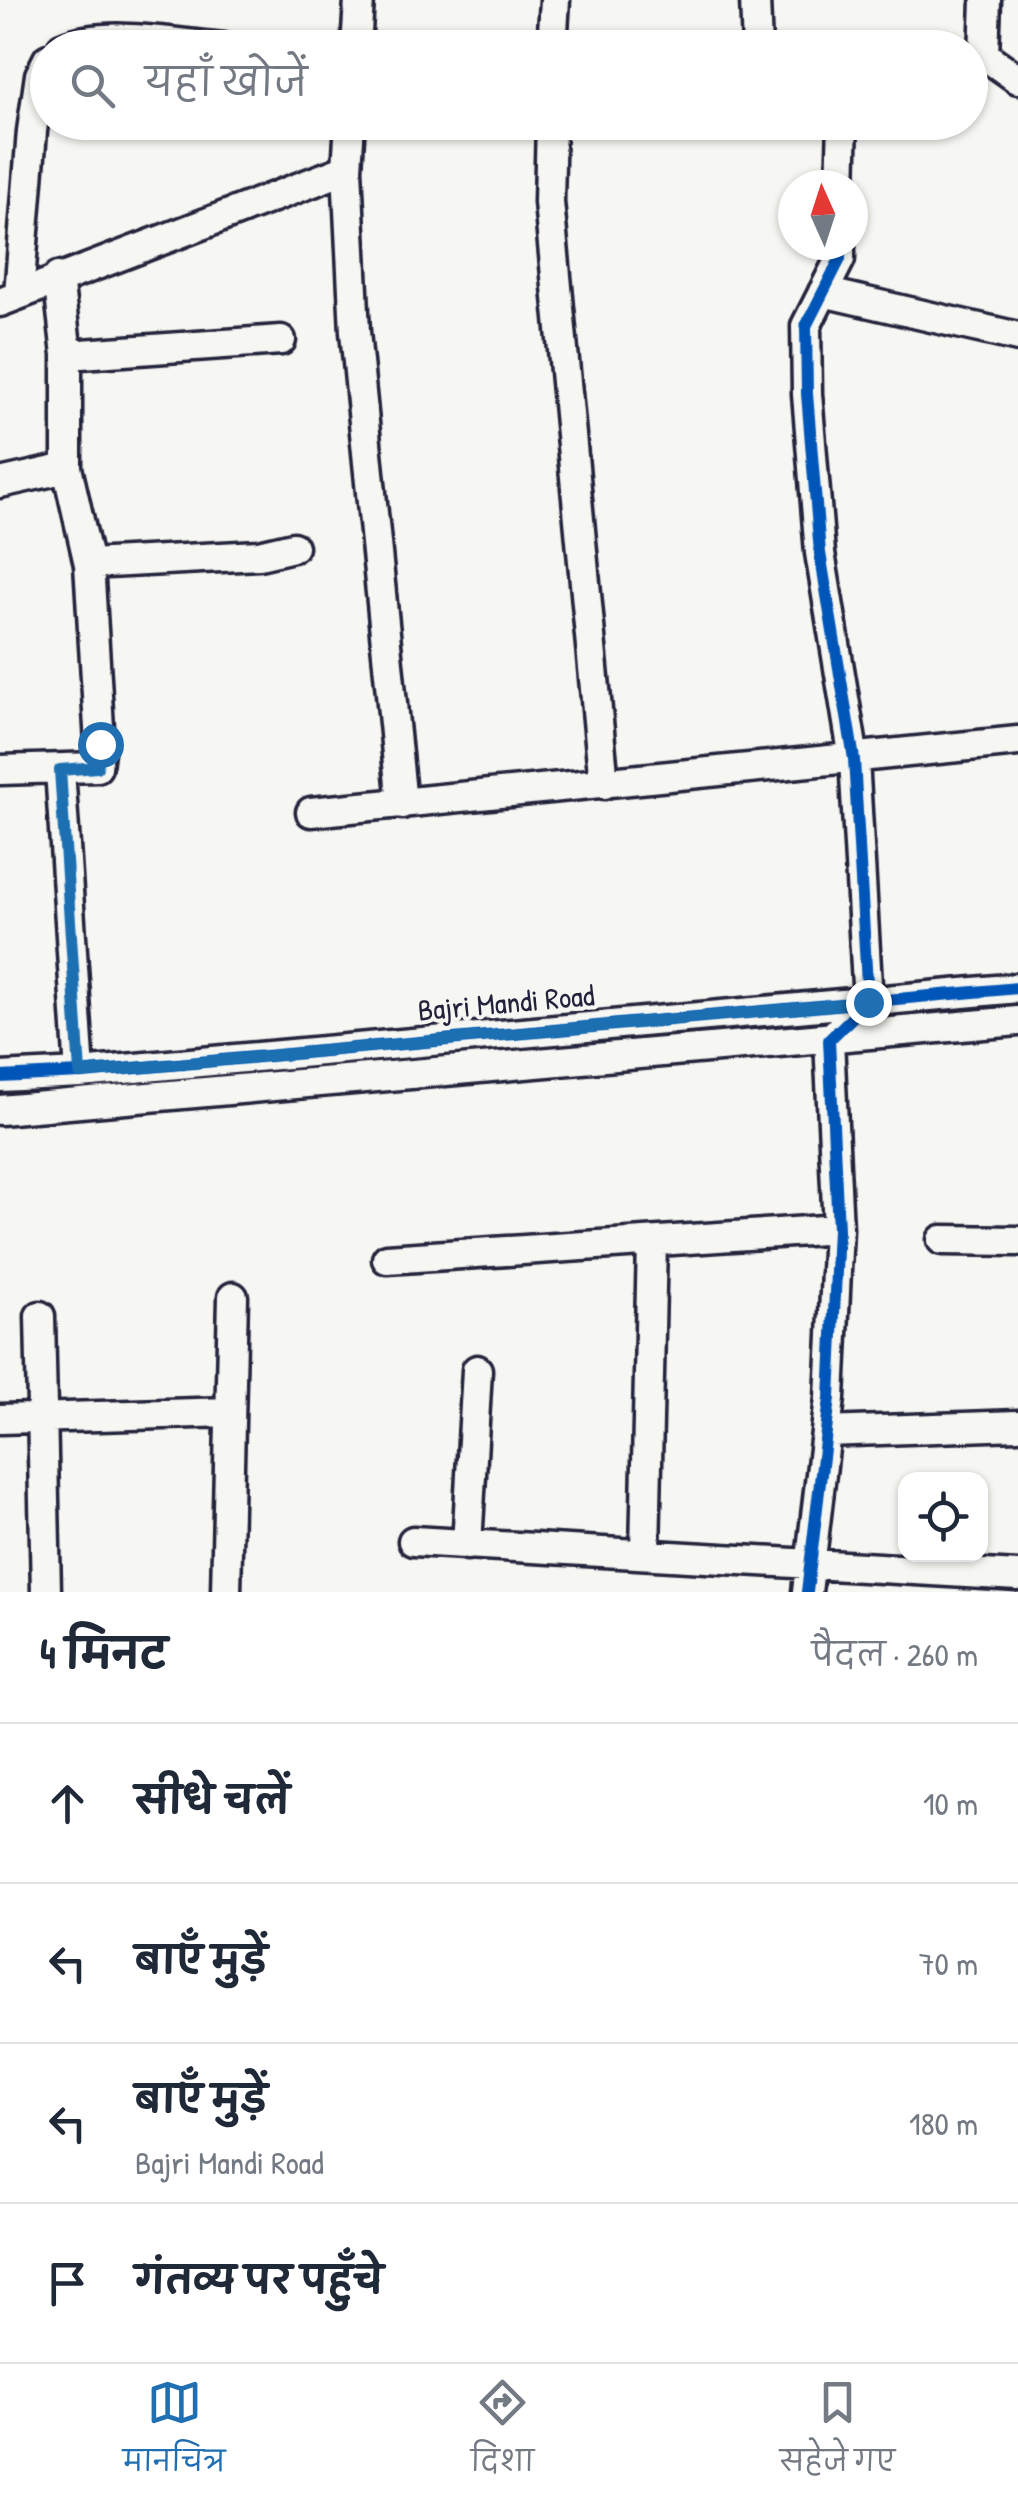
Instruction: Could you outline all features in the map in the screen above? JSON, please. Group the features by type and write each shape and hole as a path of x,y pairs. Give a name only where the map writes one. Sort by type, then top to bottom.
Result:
{"street":[{"path":"357,30 359,0"},
{"path":"553,30 554,0"},
{"path":"755,0 756,30"},
{"path":"981,30 986,0"},
{"path":"988,64 1018,79"},
{"path":"9,298 31,140"},
{"path":"348,140 346,170 355,332 402,804"},
{"path":"551,140 550,202 604,784"},
{"path":"841,170 842,140"},
{"path":"9,298 346,170"},
{"path":"808,1579 826,1432 838,1229 829,1040 868,1002 854,760 820,553 807,394 806,326 839,260"},
{"path":"0,770 97,767 100,744 89,564 67,468 67,355 58,278"},
{"path":"823,292 1018,338"},
{"path":"67,355 280,340"},
{"path":"0,484 67,468"},
{"path":"89,564 258,555 293,547"},
{"path":"312,812 1018,742"},
{"path":"60,770 80,1073"},
{"name":"Bajri Mandi Road","path":"0,1078 1018,988"},
{"path":"0,1110 1018,1021"},
{"path":"386,1259 838,1229"},
{"path":"942,1240 1018,1241"},
{"path":"645,1552 652,1242"},
{"path":"226,1592 233,1296"},
{"path":"40,1316 46,1592"},
{"path":"467,1545 477,1370"},
{"path":"0,1419 230,1412"},
{"path":"826,1432 1018,1424"},
{"path":"413,1541 645,1552 808,1579 1018,1576"}],"cycle path":[{"path":"807,1592 830,1398 838,1229 829,1040 868,1002 854,759 820,553 807,394 806,326 839,260"},
{"path":"0,1077 1018,988"}],"route":[{"path":"100,744 97,767 60,770 80,1073 868,1002"}]}
